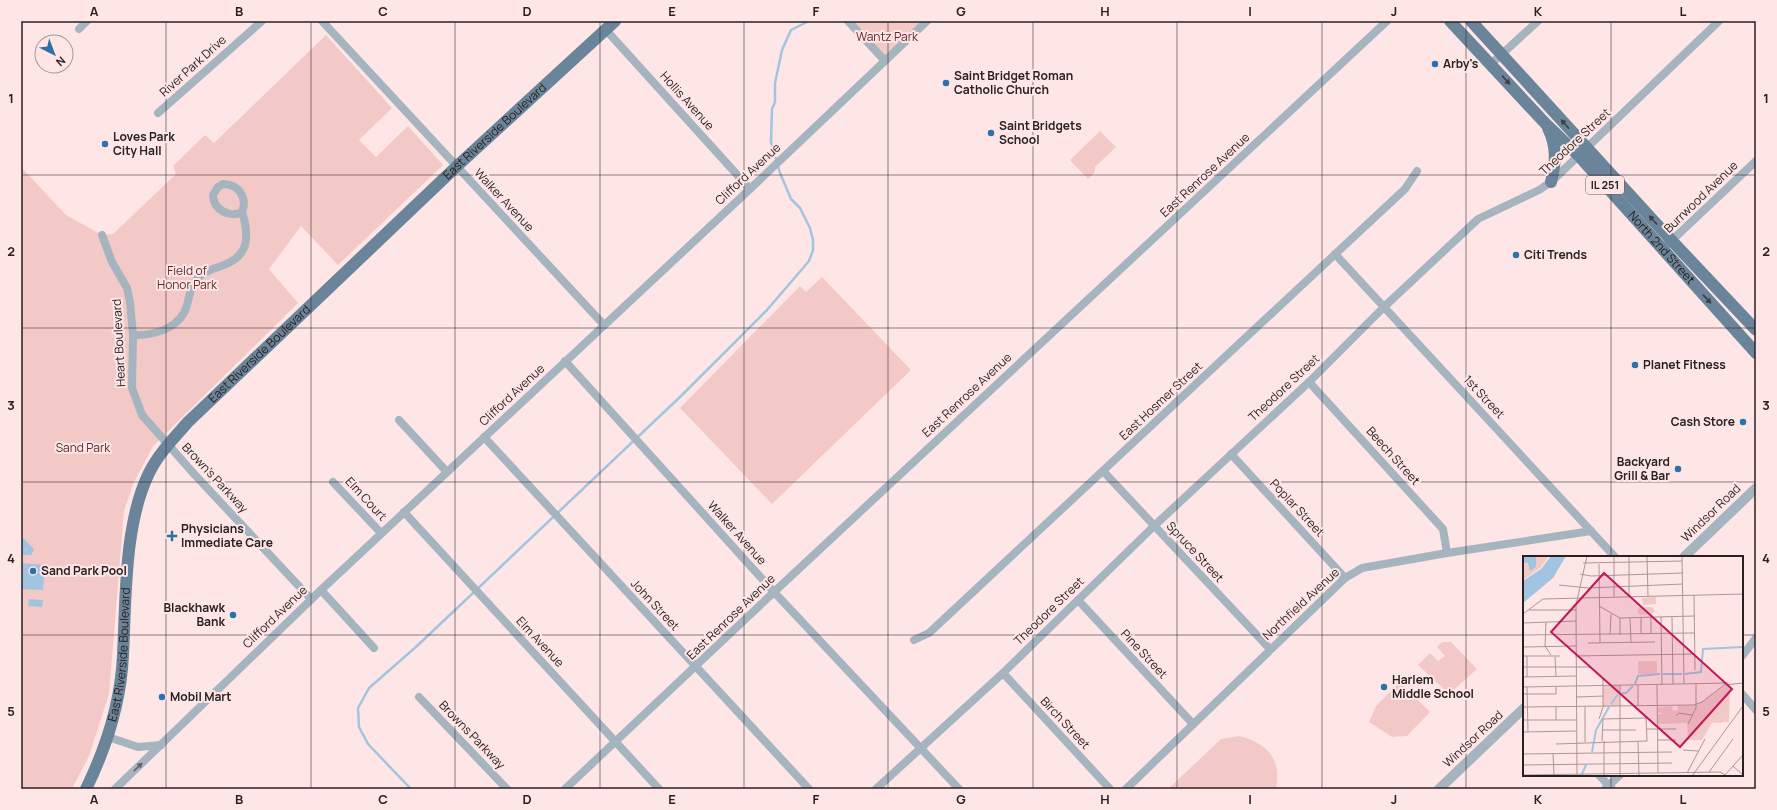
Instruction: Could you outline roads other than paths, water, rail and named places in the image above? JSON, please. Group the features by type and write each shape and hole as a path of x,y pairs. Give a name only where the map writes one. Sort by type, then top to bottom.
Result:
{"main road":[{"name":"East Riverside Boulevard","path":"86,789 108,736 116,704 123,656 124,617 135,516 140,496 149,473 168,444 188,422 456,167 615,21"},
{"name":"North 2nd Street","path":"1450,21 1544,122 1583,152 1755,327"},
{"name":"North 2nd Street","path":"1471,21 1502,54 1662,250 1756,353"},
{"path":"1544,122 1551,135 1555,152 1556,161 1551,182"}],"street":[{"path":"79,29 87,21"},
{"name":"River Park Drive","path":"158,113 262,21"},
{"name":"Walker Avenue","path":"322,21 604,325"},
{"path":"848,21 885,61"},
{"name":"Clifford Avenue","path":"115,789 246,661 381,533 750,189 927,21"},
{"name":"East Renrose Avenue","path":"565,789 774,592 1387,21"},
{"path":"1491,64 1538,21"},
{"name":"Theodore Street","path":"876,789 1003,673 1154,526 1309,382 1384,307 1478,219 1539,190 1551,182 1719,21"},
{"name":"Hollis Avenue","path":"606,30 750,189"},
{"name":"Burrwood Avenue","path":"1662,250 1756,160"},
{"name":"East Hosmer Street","path":"914,640 929,633 1405,189 1417,172"},
{"path":"132,335 155,333 174,324 184,313 193,284 198,278 204,272 231,262 237,257 246,242 248,234 242,212"},
{"name":"Heart Boulevard","path":"102,236 112,262 127,288 130,302 132,335 132,388 142,415 168,444"},
{"name":"1st Street","path":"1335,254 1614,556"},
{"path":"1742,337 1755,327"},
{"name":"Walker Avenue","path":"565,362 774,592 959,789"},
{"name":"Beech Street","path":"1309,382 1443,529 1447,553"},
{"path":"399,420 447,472"},
{"name":"John Street","path":"484,437 809,789"},
{"name":"Brown's Parkway","path":"168,444 312,599"},
{"name":"Poplar Street","path":"1231,454 1345,578"},
{"name":"Spruce Street","path":"1103,471 1270,649"},
{"name":"Elm Court","path":"333,482 381,533"},
{"name":"Windsor Road","path":"1685,556 1756,488"},
{"name":"Elm Avenue","path":"404,512 660,789"},
{"name":"Northfield Avenue","path":"1126,789 1345,578 1362,568 1447,553 1591,531"},
{"path":"321,590 374,648"},
{"name":"Pine Street","path":"1078,600 1193,724"},
{"path":"1743,655 1756,638"},
{"name":"Birch Street","path":"1003,673 1110,789"},
{"path":"1743,695 1756,710"},
{"name":"Browns Parkway","path":"419,697 507,789"},
{"name":"Windsor Road","path":"1439,789 1523,709"},
{"path":"108,736 138,747 161,745"},
{"path":"1600,776 1608,788 1619,776"}],"water":[{"path":"21,536 33,548 34,550 31,555 21,555"},
{"name":"Sand Park Pool","path":"21,563 45,565 43,590 22,589"},
{"path":"29,599 43,600 42,607 28,606"}],"waterway":[{"path":"411,789 368,744 359,727 358,708 369,688 417,646 681,396 767,310 809,261 813,250 813,240 810,228 800,208 791,199 780,173 771,142 772,109 775,102 775,83 782,50 791,30 809,21"}],"place":[{"name":"Arby's","path":"1435,64"},
{"name":"Saint Bridget Roman Catholic Church","path":"946,83"},
{"name":"Saint Bridgets School","path":"991,133"},
{"name":"Loves Park City Hall","path":"105,144"},
{"name":"Citi Trends","path":"1516,255"},
{"name":"Planet Fitness","path":"1635,365"},
{"name":"Cash Store","path":"1743,422"},
{"name":"Backyard Grill & Bar","path":"1678,469"},
{"name":"Physicians Immediate Care","path":"172,536"},
{"name":"Sand Park Pool","path":"33,571"},
{"name":"Blackhawk Bank","path":"233,615"},
{"name":"Harlem Middle School","path":"1384,687"},
{"name":"Mobil Mart","path":"162,697"}],"park label":[{"name":"Wantz Park","path":"887,37"},
{"name":"Field of Honor Park","path":"187,278"},
{"name":"Sand Park","path":"83,448"}]}
